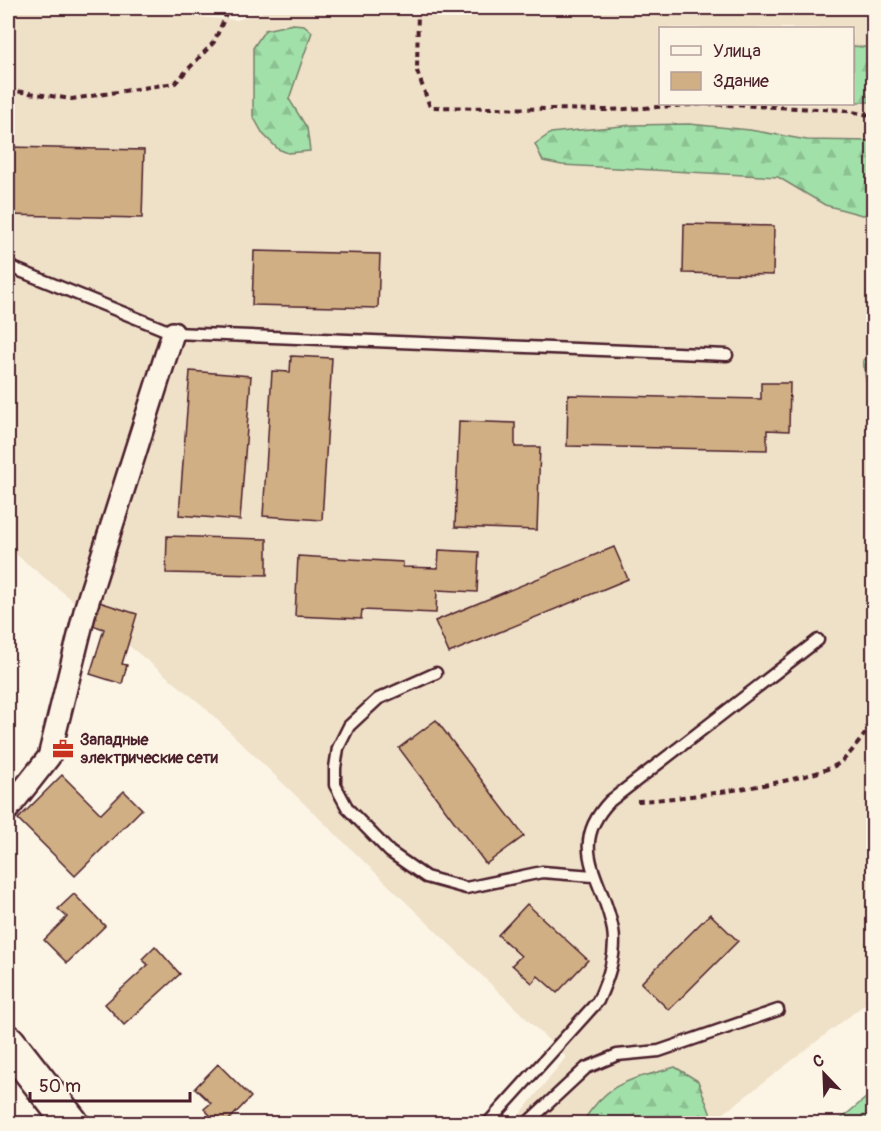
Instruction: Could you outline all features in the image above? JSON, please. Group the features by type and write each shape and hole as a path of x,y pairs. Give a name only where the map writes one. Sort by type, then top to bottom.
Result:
{"highway":[{"path":"8,1042 72,1124"}],"street":[{"path":"8,809 49,757 86,608 173,333"}],"lane":[{"path":"8,266 173,333 727,356"},
{"path":"488,1124 598,1001 608,980 613,956 613,929 593,876 588,852 590,831 598,814 610,801 818,639"},
{"path":"436,673 378,699 349,726 338,748 335,768 335,785 348,809 390,852 426,877 466,888 542,872 593,876"},
{"path":"526,1124 586,1068 617,1055 659,1051 778,1010"}],"path":[{"path":"8,90 72,99 175,83 214,42 229,8"},
{"path":"418,8 417,70 430,107 609,110 691,105"},
{"path":"730,105 842,110 873,116"},
{"path":"610,801 701,795 804,776 840,763 873,723"}],"shaded area":[{"path":"8,8 74,8 237,20 274,8 873,8 873,998 711,1123 513,1123 566,1057 201,704 8,548"}],"green space":[{"path":"293,24 304,25 312,32 289,99 307,128 310,151 288,153 278,149 263,134 253,116 253,48 265,30"},
{"path":"854,46 873,48 873,102 854,102"},
{"path":"689,124 750,130 807,140 873,141 873,214 862,215 825,205 778,177 562,165 543,161 535,144 551,133 633,125"},
{"path":"874,357 873,394 866,381 863,360"},
{"path":"675,1067 698,1081 714,1123 582,1123 602,1098 612,1090 633,1079"},
{"path":"873,1092 873,1123 836,1123"}],"building":[{"path":"473,8 473,10 448,9"},
{"path":"789,8 859,8 859,11 788,10"},
{"path":"8,147 144,150 142,218 8,215"},
{"path":"684,224 774,226 773,275 683,273"},
{"path":"254,251 380,254 378,308 252,305"},
{"path":"291,356 332,358 322,520 263,516 272,371 290,372"},
{"path":"190,371 251,376 240,520 179,515"},
{"path":"761,383 790,383 789,431 767,430 767,450 567,446 568,395 761,399"},
{"path":"459,421 515,423 515,447 540,447 537,530 455,527"},
{"path":"167,536 267,539 267,575 166,573"},
{"path":"614,547 628,579 449,653 435,621"},
{"path":"439,550 479,552 477,592 437,590 436,613 362,610 361,619 295,616 298,556 403,562 403,567 438,568"},
{"path":"93,600 137,614 122,664 127,665 122,684 90,674 104,629 86,623"},
{"path":"436,720 524,836 486,864 399,748"},
{"path":"62,775 101,814 124,791 142,809 75,876 18,819"},
{"path":"74,894 105,926 67,963 44,940 67,917 58,909"},
{"path":"527,904 588,960 557,993 538,976 532,983 512,965 521,956 498,935"},
{"path":"710,914 738,941 669,1010 641,983"},
{"path":"155,946 180,974 124,1025 105,1004 148,965 142,959"},
{"path":"218,1064 251,1097 225,1124 219,1124 204,1109 211,1103 195,1088"}],"place":[{"name":"Западные электрические сети","path":"63,749"}]}
